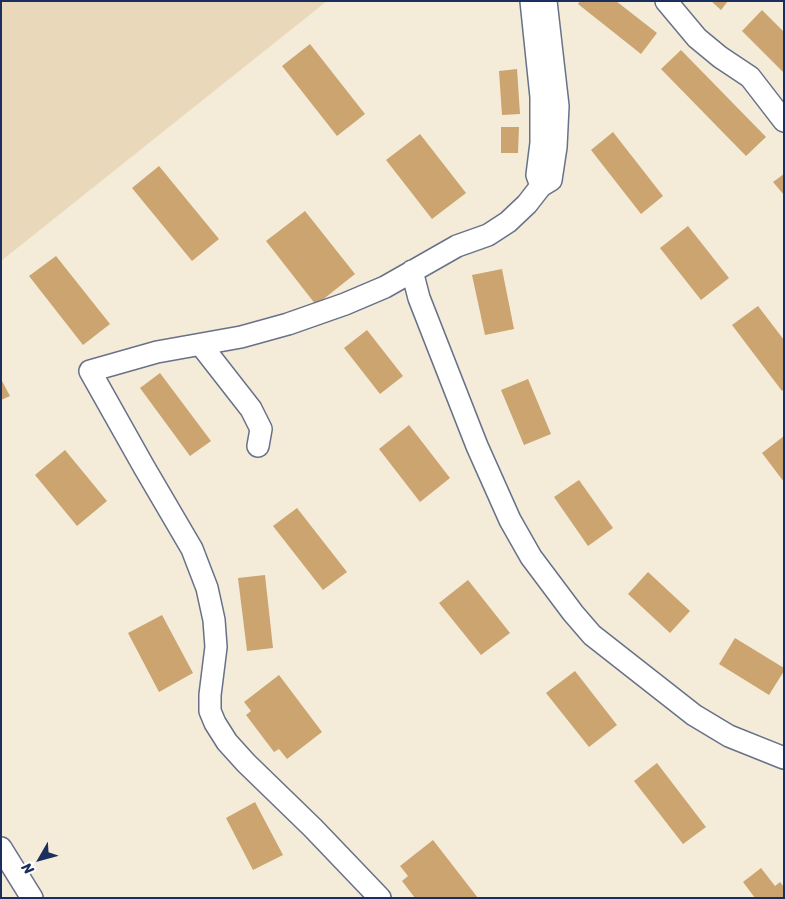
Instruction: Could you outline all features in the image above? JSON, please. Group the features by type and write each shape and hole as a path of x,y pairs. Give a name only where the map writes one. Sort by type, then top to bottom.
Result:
{"street":[{"path":"531,1 545,59"},
{"path":"380,898 314,828 246,763 227,742 214,723 210,711 210,695 216,647 214,620 207,588 192,549 90,371 157,352 240,337 288,324 345,304 385,287 457,246 488,235 508,222 527,204 540,186 537,175 549,145 541,97 545,59 546,1"},
{"path":"666,1 698,38 720,57 750,77 784,121"},
{"path":"412,271 419,298 473,437 510,520 531,557 573,613 592,635 694,715 730,736 784,758"},
{"path":"201,345 251,409 261,429 258,446"},
{"path":"1,848 32,898"}],"shaded area":[{"path":"1,1 327,1 1,261"}],"building":[{"path":"580,1 616,1 657,33 641,54 578,4"},
{"path":"711,1 728,1 721,10"},
{"path":"762,10 784,32 784,73 742,31"},
{"path":"310,44 365,114 337,136 282,66"},
{"path":"681,50 766,137 746,156 661,69"},
{"path":"517,69 520,114 502,115 499,71"},
{"path":"501,127 519,127 518,153 501,153"},
{"path":"613,132 663,196 641,214 591,150"},
{"path":"420,134 466,193 432,219 386,160"},
{"path":"159,166 219,239 192,261 132,188"},
{"path":"784,174 784,195 773,182"},
{"path":"305,211 355,274 316,305 266,241"},
{"path":"688,226 729,278 701,300 660,248"},
{"path":"56,256 110,324 83,345 29,276"},
{"path":"502,269 514,329 485,335 472,275"},
{"path":"758,306 784,340 784,389 782,391 732,325"},
{"path":"367,330 403,376 380,394 344,348"},
{"path":"160,373 211,441 190,456 140,388"},
{"path":"1,379 10,396 1,400"},
{"path":"528,379 551,434 524,445 501,390"},
{"path":"409,425 450,478 420,502 379,449"},
{"path":"784,436 784,482 762,453"},
{"path":"65,450 107,501 77,526 35,475"},
{"path":"579,480 613,528 588,546 554,497"},
{"path":"297,508 347,572 323,590 273,526"},
{"path":"648,572 690,611 670,633 628,594"},
{"path":"265,575 273,648 247,651 238,578"},
{"path":"468,580 510,633 481,655 439,603"},
{"path":"162,615 193,673 159,692 128,633"},
{"path":"735,638 784,668 769,695 719,664"},
{"path":"575,671 617,725 589,747 546,693"},
{"path":"279,675 322,732 287,759 279,749 274,752 246,715 251,711 244,702"},
{"path":"657,763 706,827 683,844 634,781"},
{"path":"255,802 283,855 253,870 226,818"},
{"path":"433,840 478,898 415,898 402,881 408,876 400,866"},
{"path":"761,868 775,886 780,882 784,887 784,898 755,898 743,882"}]}
